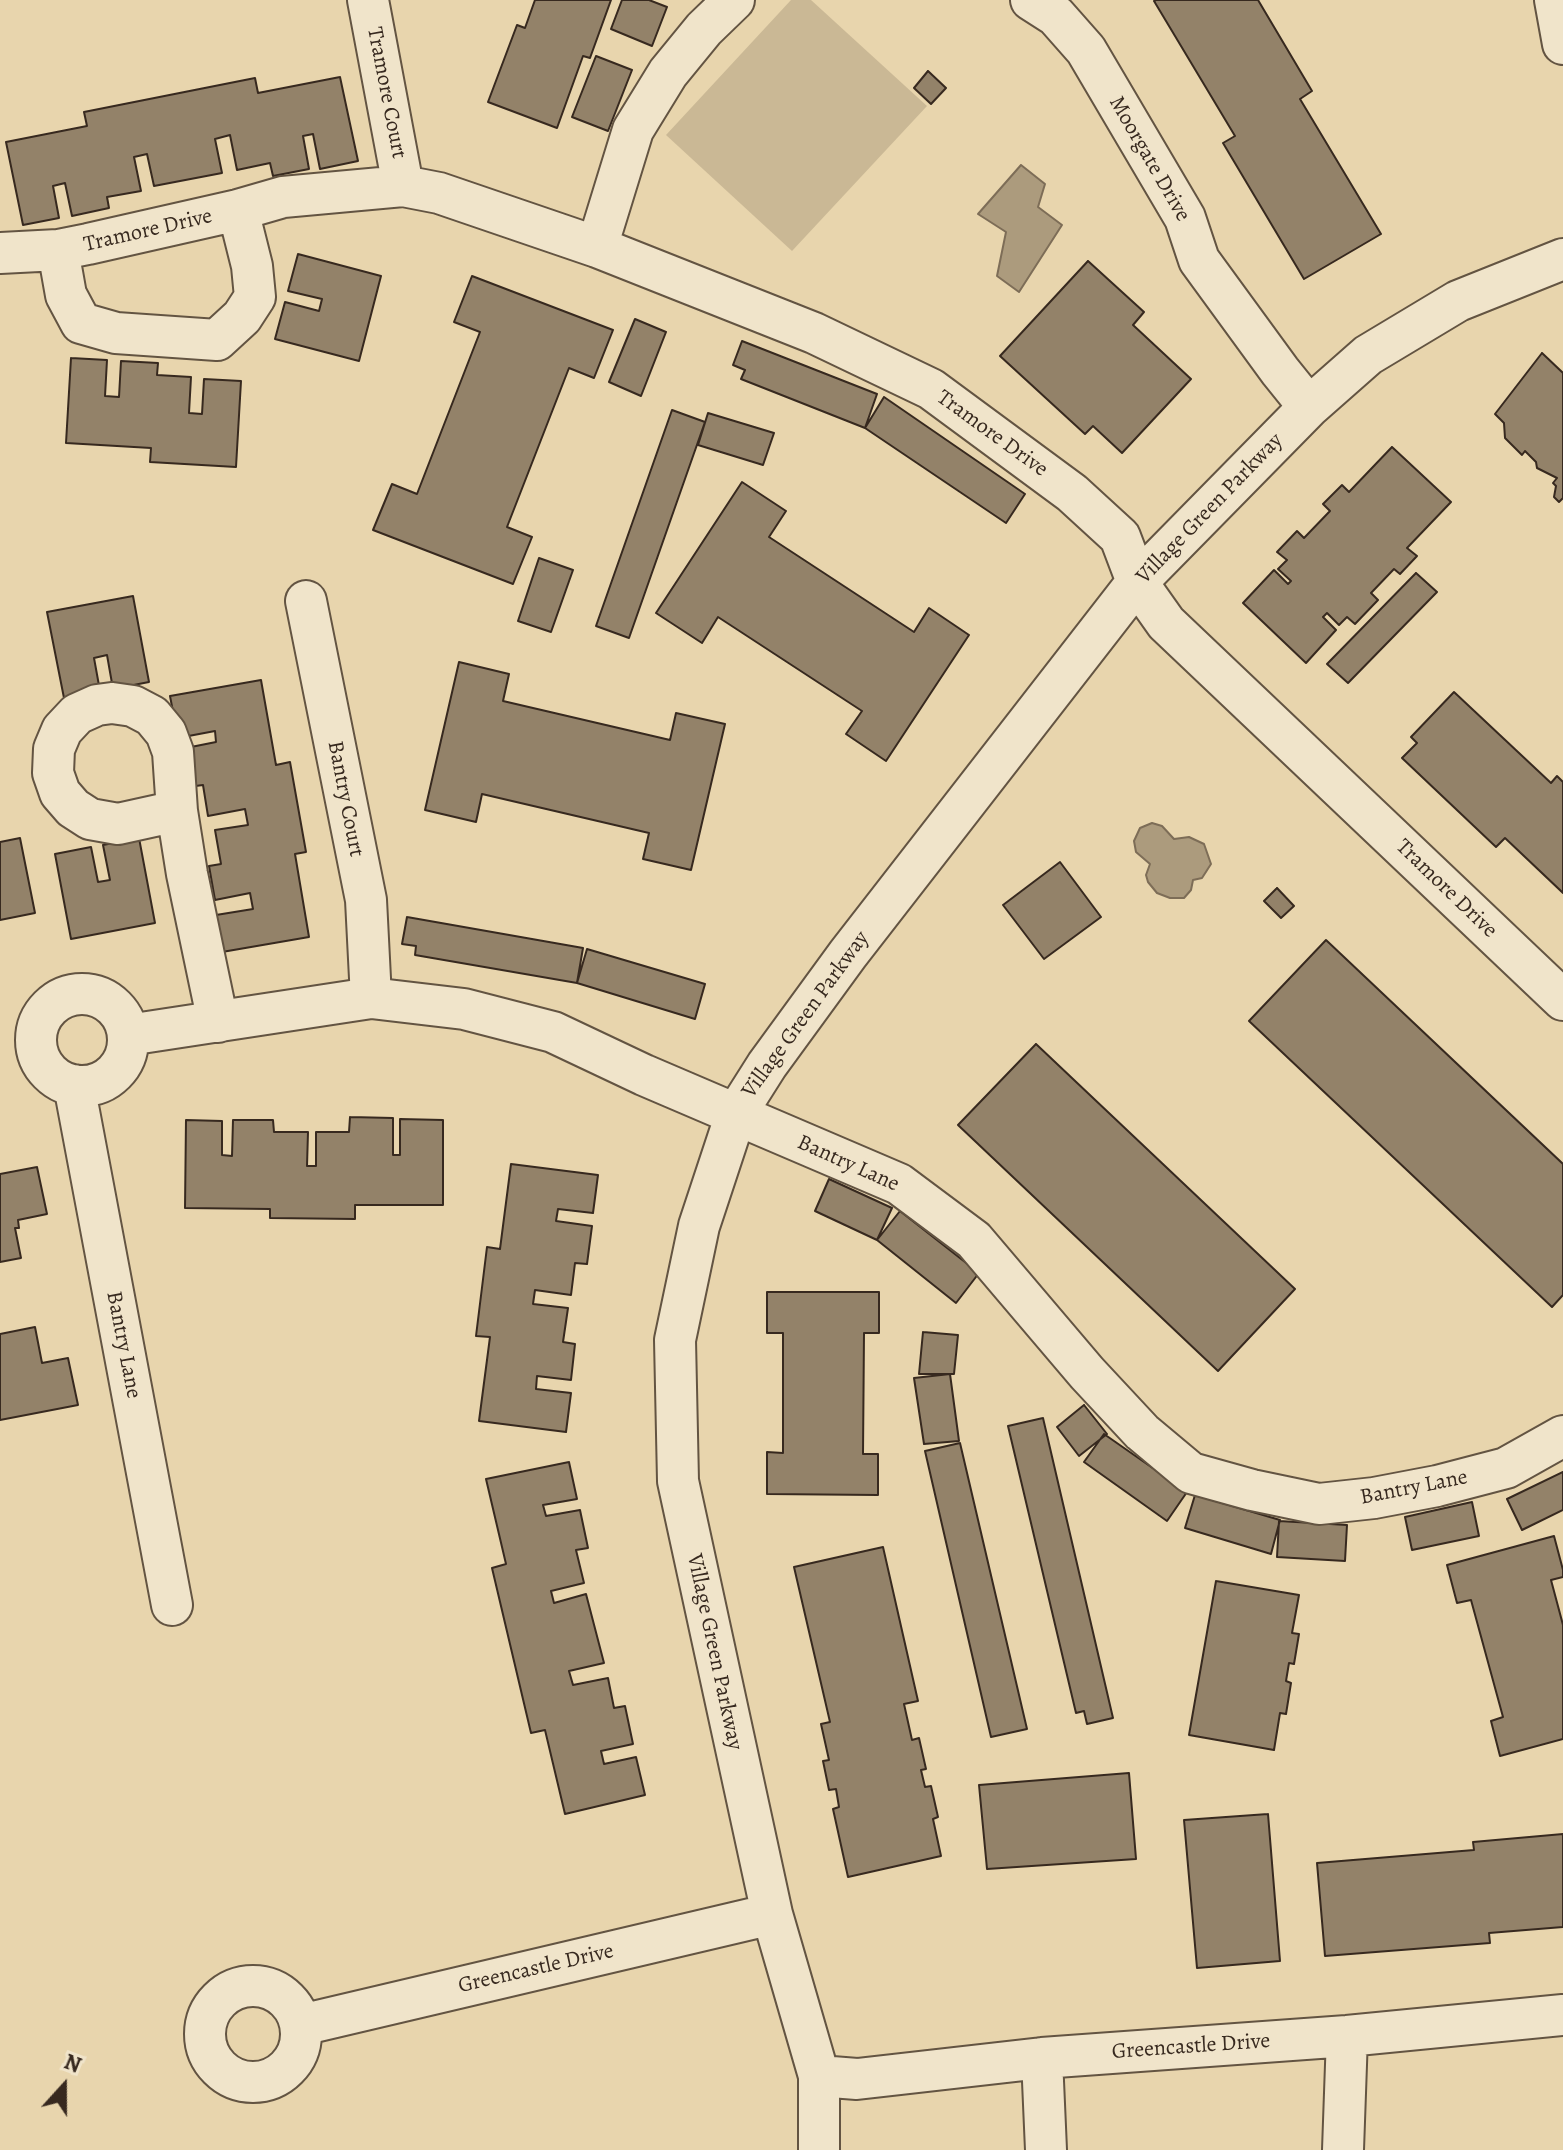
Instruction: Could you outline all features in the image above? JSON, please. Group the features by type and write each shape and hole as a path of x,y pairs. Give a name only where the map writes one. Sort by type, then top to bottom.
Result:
{"street":[{"name":"Tramore Court","path":"368,0 403,186"},
{"path":"597,247 633,130 668,73 704,29 734,0"},
{"name":"Moorgate Drive","path":"1031,0 1056,16 1086,50 1185,218 1199,260 1309,407"},
{"path":"1555,0 1563,44"},
{"name":"Tramore Drive","path":"0,253 58,250 283,197 403,186 439,193 597,247 814,333 931,389 1072,493 1120,537 1137,582 1166,623 1563,1000"},
{"name":"Tramore Drive","path":"58,250 66,295 81,323 116,333 217,340 242,317 255,297 252,266 238,210"},
{"name":"Village Green Parkway","path":"819,2150 819,2076 772,1914 678,1481 675,1340 699,1226 736,1114 767,1065 848,954 1137,582 1309,407 1368,355 1458,301 1563,259"},
{"name":"Bantry Court","path":"306,601 366,900 371,998"},
{"path":"177,811 218,1022"},
{"path":"86,994 101,998 114,1007 128,1035 122,1062 113,1073 88,1085 74,1085 47,1070 39,1056 36,1041 38,1025 56,1001 71,995 86,994"},
{"name":"Bantry Lane","path":"128,1035 371,998 464,1009 553,1032 899,1184 974,1240 1142,1432 1191,1473 1319,1504 1437,1486 1506,1468 1563,1436"},
{"name":"Bantry Lane","path":"74,1085 172,1605"},
{"name":"Greencastle Drive","path":"301,2025 772,1914"},
{"name":"Greencastle Drive","path":"819,2076 857,2079 1042,2058 1347,2036 1563,2015"},
{"path":"1343,2150 1347,2036"},
{"path":"1042,2058 1046,2150"}],"shaded area":[{"path":"791,0 811,0 927,106 792,251 666,135"},
{"path":"1021,165 1045,184 1038,207 1062,225 1019,292 997,276 1006,232 978,214"},
{"path":"1152,823 1162,826 1174,839 1189,837 1204,844 1211,864 1202,878 1193,880 1191,890 1184,898 1170,898 1157,893 1148,882 1146,875 1150,864 1136,852 1134,841 1140,828"}],"building":[{"path":"535,0 611,0 590,58 583,56 557,128 488,102 517,25 525,28"},
{"path":"622,0 649,0 667,7 652,46 611,29"},
{"path":"1156,0 1258,0 1312,91 1300,99 1381,234 1304,279 1223,143 1235,136"},
{"path":"596,56 632,70 608,131 572,117"},
{"path":"928,71 946,88 931,104 914,88"},
{"path":"340,77 358,161 320,169 313,134 303,136 309,169 273,176 270,163 237,170 230,135 215,139 222,173 154,186 147,154 134,157 141,191 107,197 109,208 72,216 65,183 53,186 59,218 23,225 6,142 87,126 84,112 255,78 258,93"},
{"path":"298,254 381,276 359,361 275,339 285,302 319,311 322,299 288,291"},
{"path":"1088,261 1144,312 1133,325 1191,379 1122,453 1093,426 1085,434 1000,356"},
{"path":"472,276 613,330 594,378 569,368 507,527 532,537 513,584 373,530 392,484 417,494 480,332 454,322"},
{"path":"635,319 666,332 641,396 609,382"},
{"path":"742,341 877,394 865,428 741,379 745,370 733,365"},
{"path":"1542,353 1563,373 1563,498 1559,502 1554,497 1556,486 1553,483 1557,478 1537,468 1536,462 1525,451 1522,455 1505,438 1504,423 1495,414"},
{"path":"71,358 107,360 105,396 119,397 121,361 158,363 157,375 191,377 189,413 202,414 204,379 241,381 236,467 150,462 151,448 66,443"},
{"path":"884,397 1025,494 1006,523 865,428"},
{"path":"672,410 705,422 629,638 596,626"},
{"path":"708,413 774,433 763,465 698,445"},
{"path":"1392,447 1451,502 1407,548 1417,556 1400,574 1394,569 1371,593 1378,600 1355,624 1347,617 1339,625 1327,613 1323,617 1336,630 1306,663 1243,603 1274,570 1288,584 1291,581 1278,569 1287,560 1277,552 1297,531 1304,538 1330,511 1323,504 1342,485 1349,492"},
{"path":"742,482 786,511 769,537 914,632 929,608 969,635 886,761 846,734 862,711 718,617 702,643 656,613"},
{"path":"539,558 573,570 551,632 518,621"},
{"path":"1416,573 1437,592 1348,683 1327,664"},
{"path":"133,596 149,682 113,689 107,655 94,658 100,691 64,698 47,612"},
{"path":"459,662 509,674 503,701 670,740 676,713 725,724 691,870 643,859 649,833 482,794 476,822 425,810"},
{"path":"261,680 276,765 290,762 306,852 295,854 309,937 222,952 216,915 253,909 250,893 215,900 209,866 221,864 215,830 248,825 245,809 208,816 203,785 188,787 181,749 216,742 215,731 178,738 170,696"},
{"path":"1454,692 1551,783 1557,776 1563,782 1563,893 1505,838 1496,847 1402,758 1417,743 1411,737"},
{"path":"20,838 35,913 0,920 0,842"},
{"path":"139,838 155,923 71,939 55,854 91,847 98,882 110,880 103,845"},
{"path":"1060,862 1101,917 1044,959 1003,905"},
{"path":"1277,888 1294,906 1281,918 1264,901"},
{"path":"407,917 583,948 577,983 415,955 416,946 402,944"},
{"path":"1326,940 1563,1164 1563,1295 1552,1307 1249,1021"},
{"path":"587,949 705,984 695,1019 577,983"},
{"path":"1036,1044 1295,1289 1218,1371 958,1125"},
{"path":"350,1117 393,1118 393,1155 400,1155 400,1119 443,1120 443,1205 355,1205 355,1219 270,1218 270,1209 185,1208 186,1120 222,1121 222,1155 232,1156 233,1120 273,1120 274,1132 308,1132 307,1166 316,1166 316,1132 349,1132"},
{"path":"511,1164 598,1175 593,1213 558,1209 556,1221 592,1226 587,1264 575,1263 571,1295 535,1290 533,1304 568,1308 563,1342 575,1344 571,1380 537,1376 536,1389 571,1393 566,1432 479,1421 490,1337 476,1336 487,1247 500,1249"},
{"path":"37,1167 47,1214 18,1220 19,1228 15,1228 21,1258 0,1262 0,1174"},
{"path":"829,1179 892,1208 877,1240 815,1211"},
{"path":"900,1211 979,1273 956,1303 877,1240"},
{"path":"767,1292 879,1292 879,1333 864,1333 863,1454 878,1454 878,1495 767,1494 767,1452 783,1453 783,1333 767,1333"},
{"path":"35,1327 42,1363 68,1358 78,1405 0,1420 0,1334"},
{"path":"923,1332 958,1335 954,1374 919,1374"},
{"path":"950,1374 959,1441 924,1444 914,1378"},
{"path":"1084,1405 1107,1434 1079,1456 1057,1427"},
{"path":"1043,1418 1113,1718 1087,1724 1084,1711 1076,1713 1008,1426"},
{"path":"1104,1434 1187,1492 1167,1521 1084,1462"},
{"path":"960,1443 1027,1729 991,1737 925,1451"},
{"path":"569,1462 577,1499 543,1505 546,1516 580,1510 588,1548 576,1550 584,1583 551,1591 554,1603 586,1594 604,1663 569,1671 573,1685 608,1678 614,1708 625,1706 633,1744 601,1751 604,1764 636,1757 645,1795 565,1814 545,1730 531,1733 492,1568 506,1564 486,1479"},
{"path":"1563,1472 1563,1510 1522,1530 1507,1499"},
{"path":"1195,1495 1280,1520 1271,1554 1185,1528"},
{"path":"1472,1502 1479,1536 1412,1550 1405,1517"},
{"path":"1279,1521 1347,1525 1345,1561 1277,1557"},
{"path":"1554,1536 1563,1570 1563,1577 1551,1580 1563,1625 1563,1739 1500,1756 1491,1721 1503,1717 1471,1600 1457,1603 1447,1565"},
{"path":"883,1547 918,1701 904,1704 912,1740 919,1738 926,1769 921,1770 925,1787 931,1786 938,1817 933,1819 941,1856 848,1877 833,1809 839,1807 836,1789 829,1790 823,1761 829,1760 821,1724 830,1722 794,1567"},
{"path":"1216,1581 1299,1595 1292,1633 1299,1634 1294,1664 1289,1663 1286,1681 1291,1683 1286,1714 1280,1713 1274,1750 1189,1735"},
{"path":"1129,1773 1136,1859 987,1869 979,1785"},
{"path":"1268,1814 1280,1961 1197,1968 1184,1820"},
{"path":"1563,1834 1563,1927 1489,1933 1490,1943 1325,1956 1317,1863 1474,1850 1473,1842"}]}
